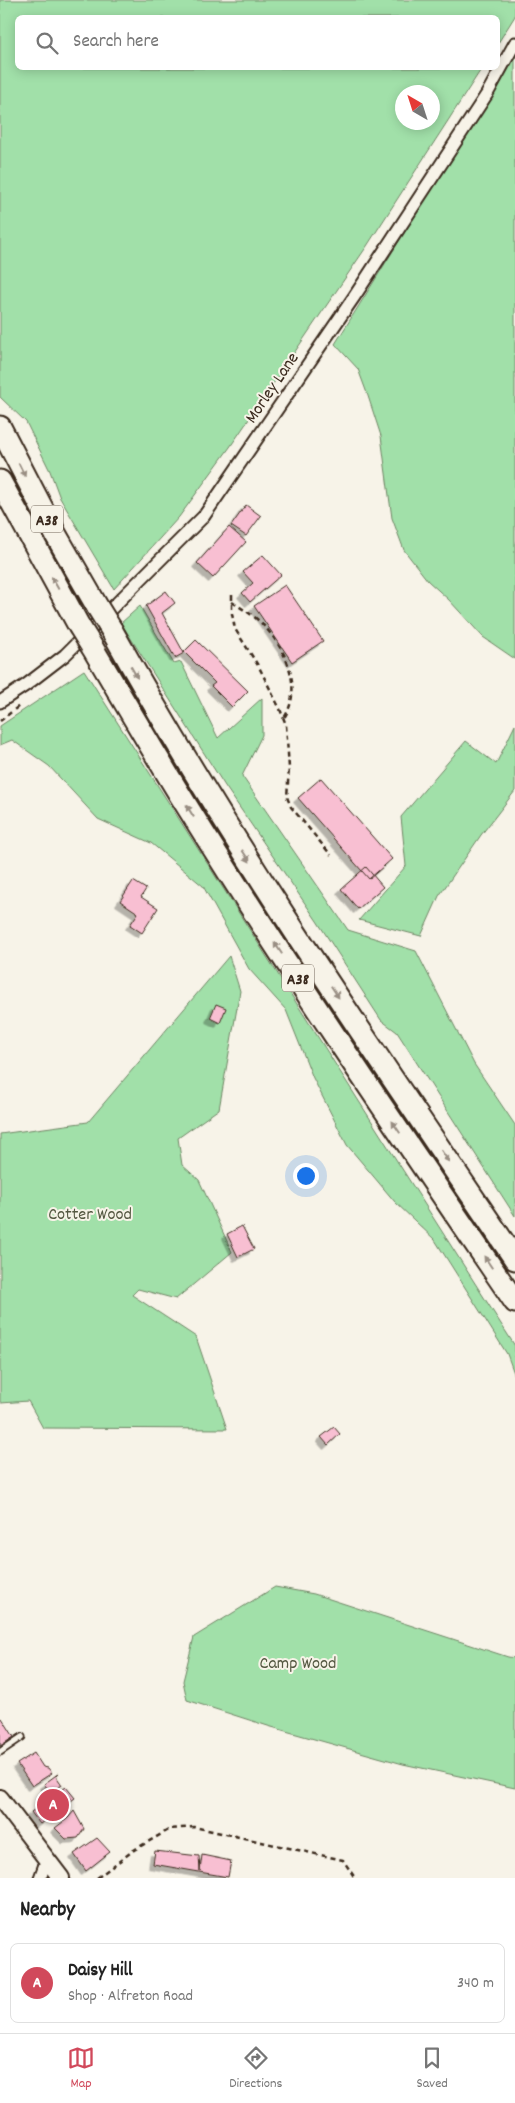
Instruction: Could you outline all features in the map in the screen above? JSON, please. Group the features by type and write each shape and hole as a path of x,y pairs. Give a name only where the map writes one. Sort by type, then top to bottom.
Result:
{"highway":[{"name":"A38","path":"0,427 56,535 156,711 241,848 340,1000 515,1259"},
{"name":"A38","path":"0,481 78,626 188,808 374,1095 515,1302"}],"main road":[{"path":"0,1798 61,1878"}],"street":[{"name":"Morley Lane","path":"0,702 65,655 204,516 360,289 487,94 515,43"},
{"path":"40,1878 46,1859"}],"lane":[{"path":"0,1752 22,1738"}],"path":[{"path":"232,595 236,629 284,718 288,741 287,796 291,808 331,855"},
{"path":"232,602 258,620 278,643 292,677 290,709 284,718"},
{"path":"0,721 25,701"},
{"path":"97,1878 134,1850 170,1829 194,1827 343,1860 355,1878"}],"green space":[{"path":"0,0 515,0 515,16 500,40 500,15 15,15 15,70 481,70 367,246 230,447 179,517 114,589 60,498 50,471 26,422 0,397"},
{"path":"515,55 515,659 483,637 449,600 428,581 404,550 392,518 381,436 368,396 358,369 335,344"},
{"path":"140,606 174,664 181,662 218,738 262,698 262,735 242,776 348,930 416,951 474,1064 515,1125 515,1216 397,1032 381,1020 317,921 225,786 121,623"},
{"path":"84,670 515,1346 515,1376 507,1354 435,1240 395,1202 347,1145 313,1078 286,1010 249,969 203,886 151,843 98,819 49,766 12,740 0,745 0,726"},
{"path":"515,725 515,791 481,835 439,896 421,936 359,920 406,866 401,817 466,741 496,764"},
{"name":"Cotter Wood","path":"229,956 240,991 219,1109 178,1138 182,1165 199,1180 232,1252 176,1299 138,1289 132,1295 196,1337 227,1429 43,1428 28,1401 1,1403 0,1401 0,1134 88,1122"},
{"name":"Camp Wood","path":"275,1587 314,1594 515,1658 515,1788 403,1764 268,1726 187,1700 183,1681 194,1637"}],"building":[{"path":"246,505 261,516 246,536 231,526"},
{"path":"229,527 246,542 213,578 197,563"},
{"path":"263,555 281,575 250,602 242,593 253,583 243,572"},
{"path":"285,585 323,641 292,662 254,606"},
{"path":"166,591 175,603 162,613 184,653 175,658 146,606"},
{"path":"196,640 248,691 232,707 211,686 215,683 184,652"},
{"path":"321,778 392,859 369,879 298,798"},
{"path":"366,867 383,887 358,909 341,889"},
{"path":"133,881 146,889 141,897 158,908 142,933 130,925 138,913 120,901"},
{"path":"216,1004 226,1008 220,1023 210,1018"},
{"path":"242,1226 254,1249 238,1257 227,1234"},
{"path":"334,1427 340,1434 328,1445 321,1437"},
{"path":"2,1718 14,1737 0,1746 0,1719"},
{"path":"34,1753 43,1767 48,1768 52,1773 32,1786 17,1764"},
{"path":"59,1773 56,1776 62,1785 51,1793 44,1784"},
{"path":"66,1787 75,1798 40,1824 31,1812"},
{"path":"64,1790 71,1799 55,1810 48,1801"},
{"path":"74,1811 84,1829 78,1838 66,1839 55,1828"},
{"path":"97,1838 110,1852 86,1871 74,1854"},
{"path":"155,1851 199,1856 200,1871 202,1855 231,1861 228,1877 153,1864"}],"place":[{"name":"Daisy Hill","path":"53,1805"}]}
